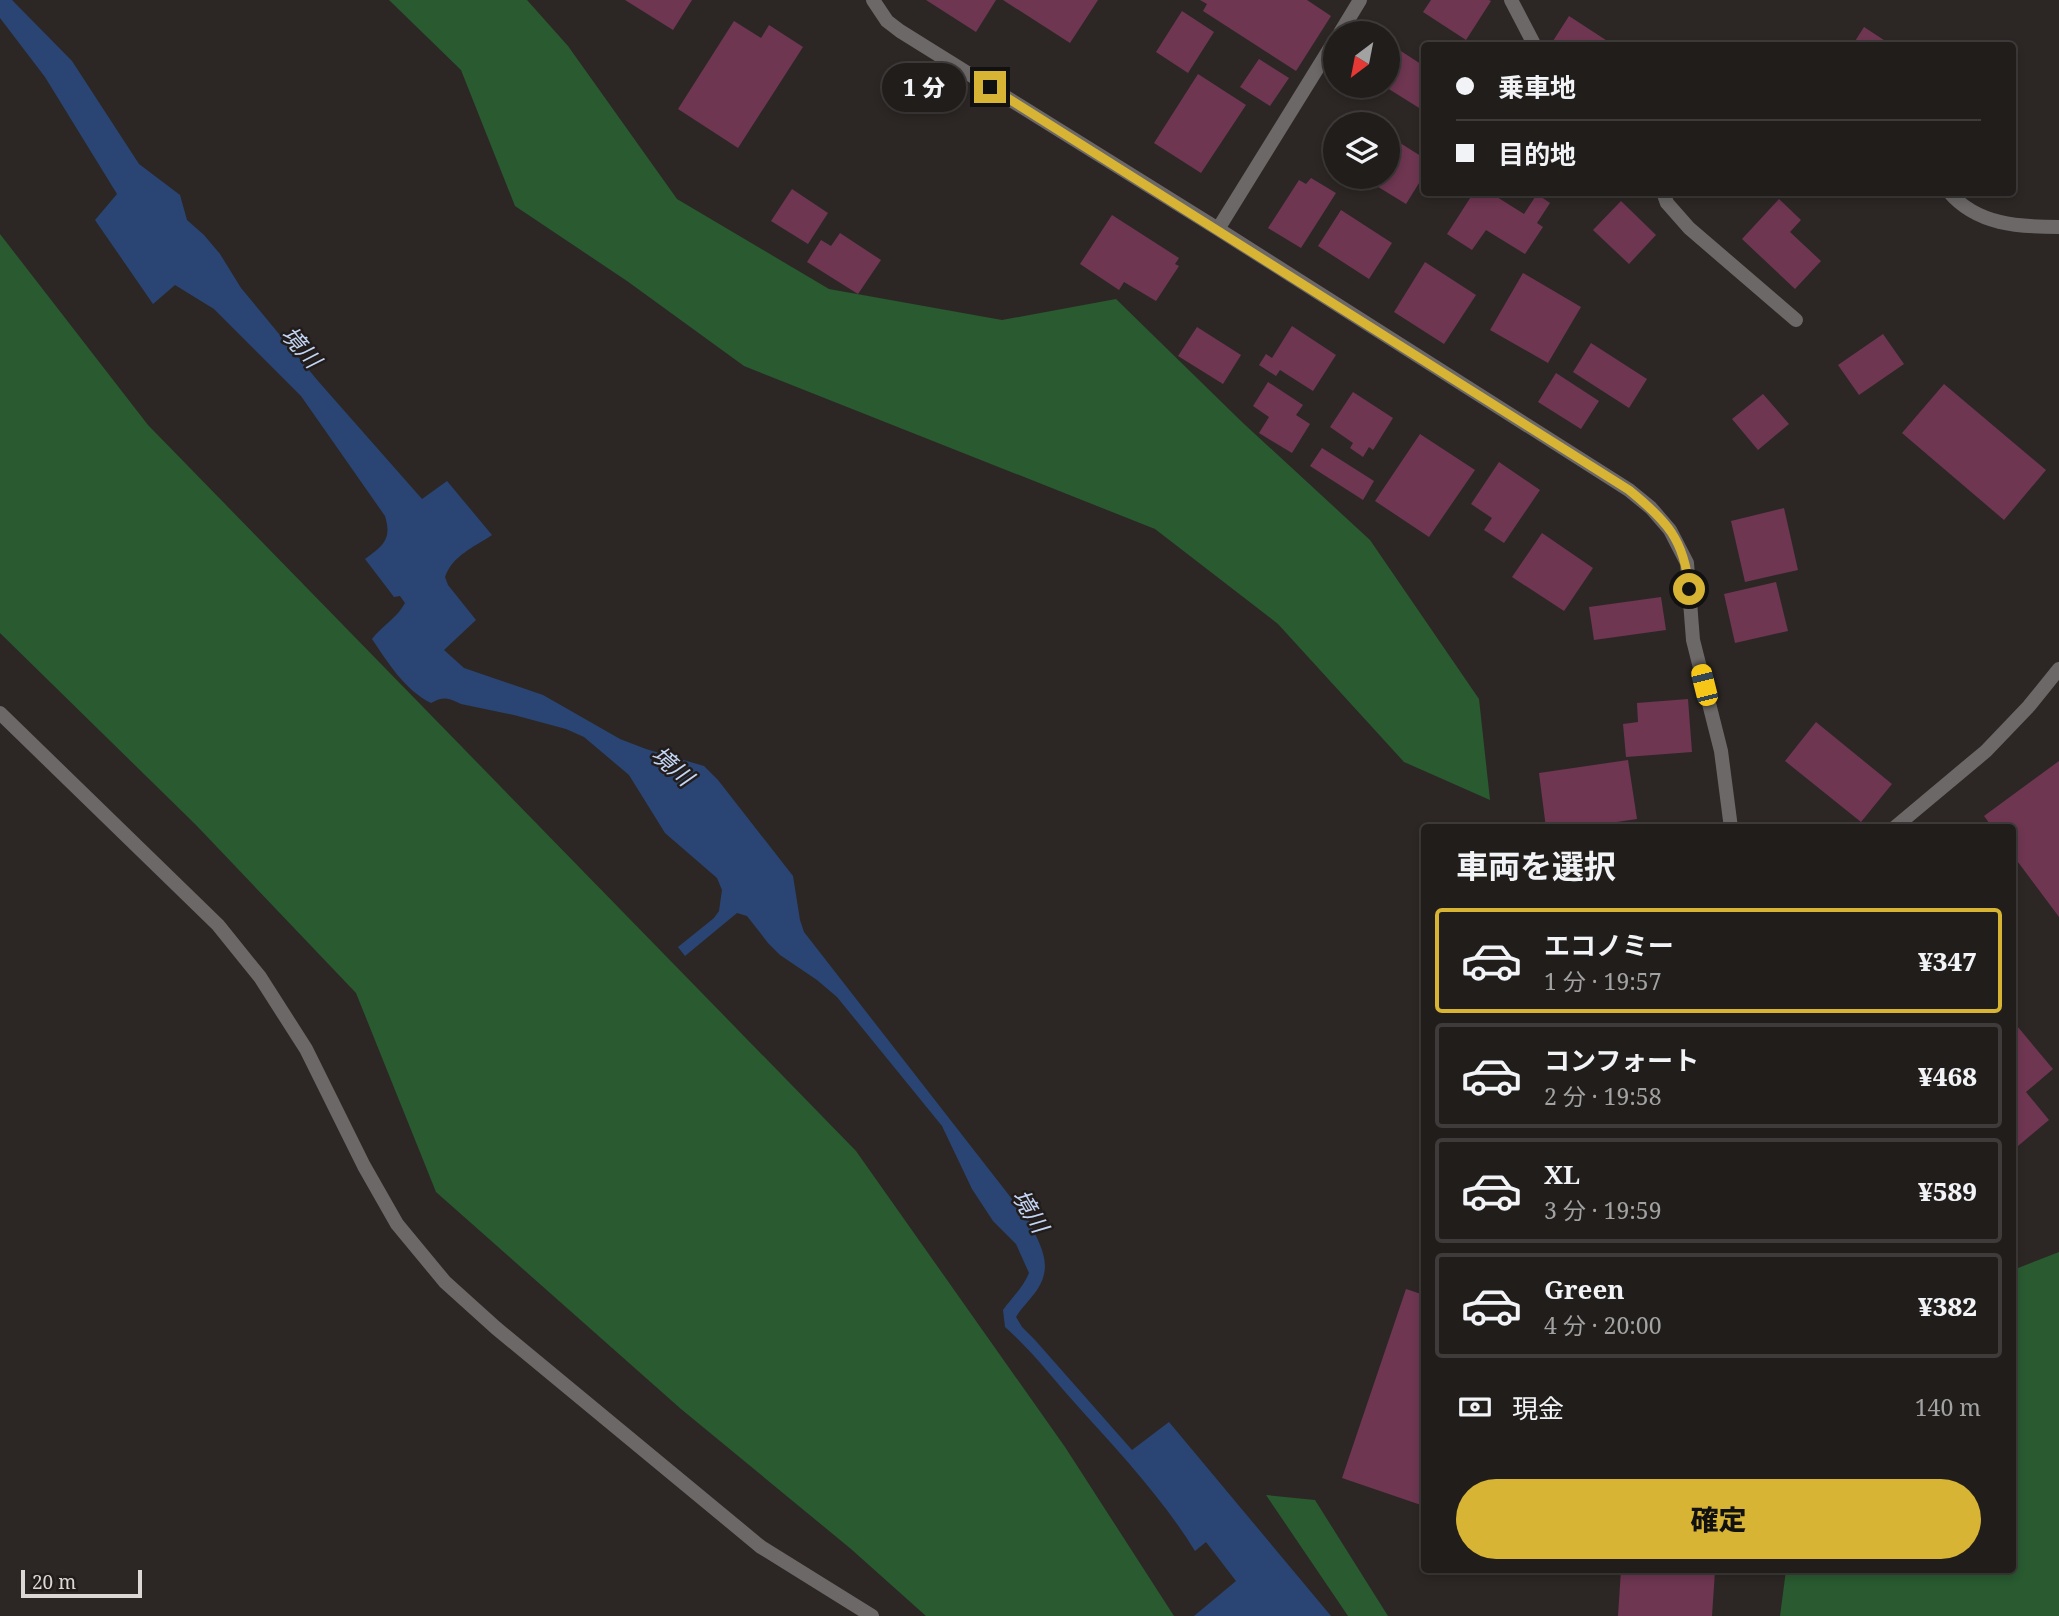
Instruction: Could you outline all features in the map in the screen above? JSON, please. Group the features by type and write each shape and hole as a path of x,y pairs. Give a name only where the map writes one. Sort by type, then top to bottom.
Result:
{"street":[{"path":"873,0 887,21 900,31 1629,490 1651,508 1670,530 1687,563 1693,640 1721,751 1730,824"},
{"path":"1347,21 1360,0"},
{"path":"1511,0 1533,42"},
{"path":"1218,229 1323,59"},
{"path":"1664,196 1667,203 1689,228 1796,320"},
{"path":"1953,196 1971,212 1998,222 2023,227 2059,227"},
{"path":"1899,824 1986,751 2029,706 2059,669"},
{"path":"0,713 218,925 260,977 306,1049 364,1166 397,1224 445,1282 496,1328 761,1548 872,1616"}],"green space":[{"path":"389,0 527,0 568,46 677,199 829,289 1002,320 1116,299 1243,423 1370,540 1479,699 1490,800 1404,762 1278,624 1155,529 744,366 627,281 515,206 461,70"},
{"path":"0,234 148,425 856,1151 1065,1447 1174,1616 926,1616 851,1549 681,1409 436,1192 356,993 196,825 0,633"},
{"path":"2059,1252 2059,1616 1780,1616 1786,1573 2016,1573 2016,1269"},
{"path":"1266,1495 1315,1500 1388,1616 1348,1616"}],"water":[{"name":"境川","path":"0,0 12,0 72,61 139,164 180,195 187,220 220,254 241,288 318,381 422,499 447,481 492,535 458,558 445,577 448,585 476,620 444,650 464,668 543,695 620,739 704,766 718,780 793,876 804,932 1029,1221 1044,1255 1045,1264 1042,1281 1016,1317 1022,1327 1132,1450 1169,1422 1331,1616 1194,1616 1236,1581 1206,1542 1195,1551 1138,1474 1005,1327 1003,1310 1029,1273 1016,1244 993,1221 972,1189 942,1126 837,997 780,955 747,916 737,913 685,956 678,947 719,911 722,890 717,878 665,833 629,775 584,737 566,729 449,699 439,699 431,703 413,691 398,675 372,639 405,603 400,596 394,597 365,559 385,541 388,530 385,516 301,396 214,309 175,285 153,304 95,220 117,194 45,77 0,18"}],"building":[{"path":"625,0 692,0 673,30"},
{"path":"926,0 996,0 976,32"},
{"path":"1003,0 1098,0 1070,43"},
{"path":"1200,0 1307,0 1331,16 1328,21 1323,21 1323,29 1296,71 1203,11 1207,4"},
{"path":"1431,0 1491,1 1466,40 1423,12"},
{"path":"1182,11 1214,32 1188,73 1156,52"},
{"path":"1569,16 1609,42 1554,42"},
{"path":"734,21 761,38 769,25 803,47 738,148 678,109"},
{"path":"1864,27 1887,42 1855,42"},
{"path":"1400,50 1421,64 1421,109 1400,96"},
{"path":"1259,59 1289,78 1270,106 1240,87"},
{"path":"1198,74 1246,105 1201,173 1154,143"},
{"path":"1400,143 1421,156 1421,180 1406,204 1382,189 1400,189"},
{"path":"1311,178 1323,185 1323,189 1336,193 1301,248 1268,228 1299,180 1306,184"},
{"path":"792,189 828,213 808,244 771,221"},
{"path":"1471,196 1495,196 1524,214 1536,196 1550,203 1537,223 1543,227 1525,254 1486,230 1472,250 1447,234"},
{"path":"1779,199 1801,220 1790,232 1821,261 1795,289 1742,239"},
{"path":"1621,201 1656,235 1629,264 1593,230"},
{"path":"1341,210 1392,243 1369,279 1318,246"},
{"path":"1112,215 1179,258 1175,264 1179,266 1156,301 1124,282 1119,290 1080,264"},
{"path":"840,233 881,260 858,294 807,262 821,240 831,246"},
{"path":"1425,262 1476,295 1444,344 1394,312"},
{"path":"1523,273 1581,307 1548,363 1490,330"},
{"path":"1292,326 1336,355 1313,391 1280,370 1276,376 1259,365 1266,354 1272,358"},
{"path":"1197,327 1241,355 1223,384 1178,356"},
{"path":"1883,334 1904,364 1859,395 1838,365"},
{"path":"1591,343 1647,379 1629,408 1573,372"},
{"path":"1556,373 1599,401 1581,429 1538,402"},
{"path":"1268,382 1303,405 1296,415 1310,424 1292,453 1259,433 1269,417 1253,406"},
{"path":"1944,384 2046,470 2004,520 1902,433"},
{"path":"1353,392 1393,418 1373,450 1369,447 1363,457 1350,448 1353,443 1330,427"},
{"path":"1763,394 1789,424 1758,450 1732,419"},
{"path":"1420,434 1475,470 1429,537 1375,501"},
{"path":"1322,448 1374,481 1363,500 1310,466"},
{"path":"1499,462 1540,490 1504,543 1484,530 1492,518 1471,504"},
{"path":"1784,508 1798,570 1745,582 1731,521"},
{"path":"1542,533 1593,568 1564,611 1512,577"},
{"path":"1776,582 1788,631 1735,643 1724,594"},
{"path":"1661,597 1666,630 1594,640 1589,607"},
{"path":"1688,699 1692,752 1626,757 1623,724 1638,722 1637,703"},
{"path":"1816,722 1892,784 1861,822 1785,761"},
{"path":"1628,760 1637,819 1603,824 1545,824 1539,773"},
{"path":"2059,761 2059,917 2016,859 2016,824 1990,824 1984,816"},
{"path":"2016,1025 2053,1069 2026,1092 2049,1120 2018,1146"},
{"path":"1406,1289 1421,1294 1421,1505 1342,1478"},
{"path":"1621,1573 1715,1573 1712,1616 1618,1616"}],"route":[{"path":"990,87 1629,490 1651,508 1680,546 1687,563 1689,589"}]}
